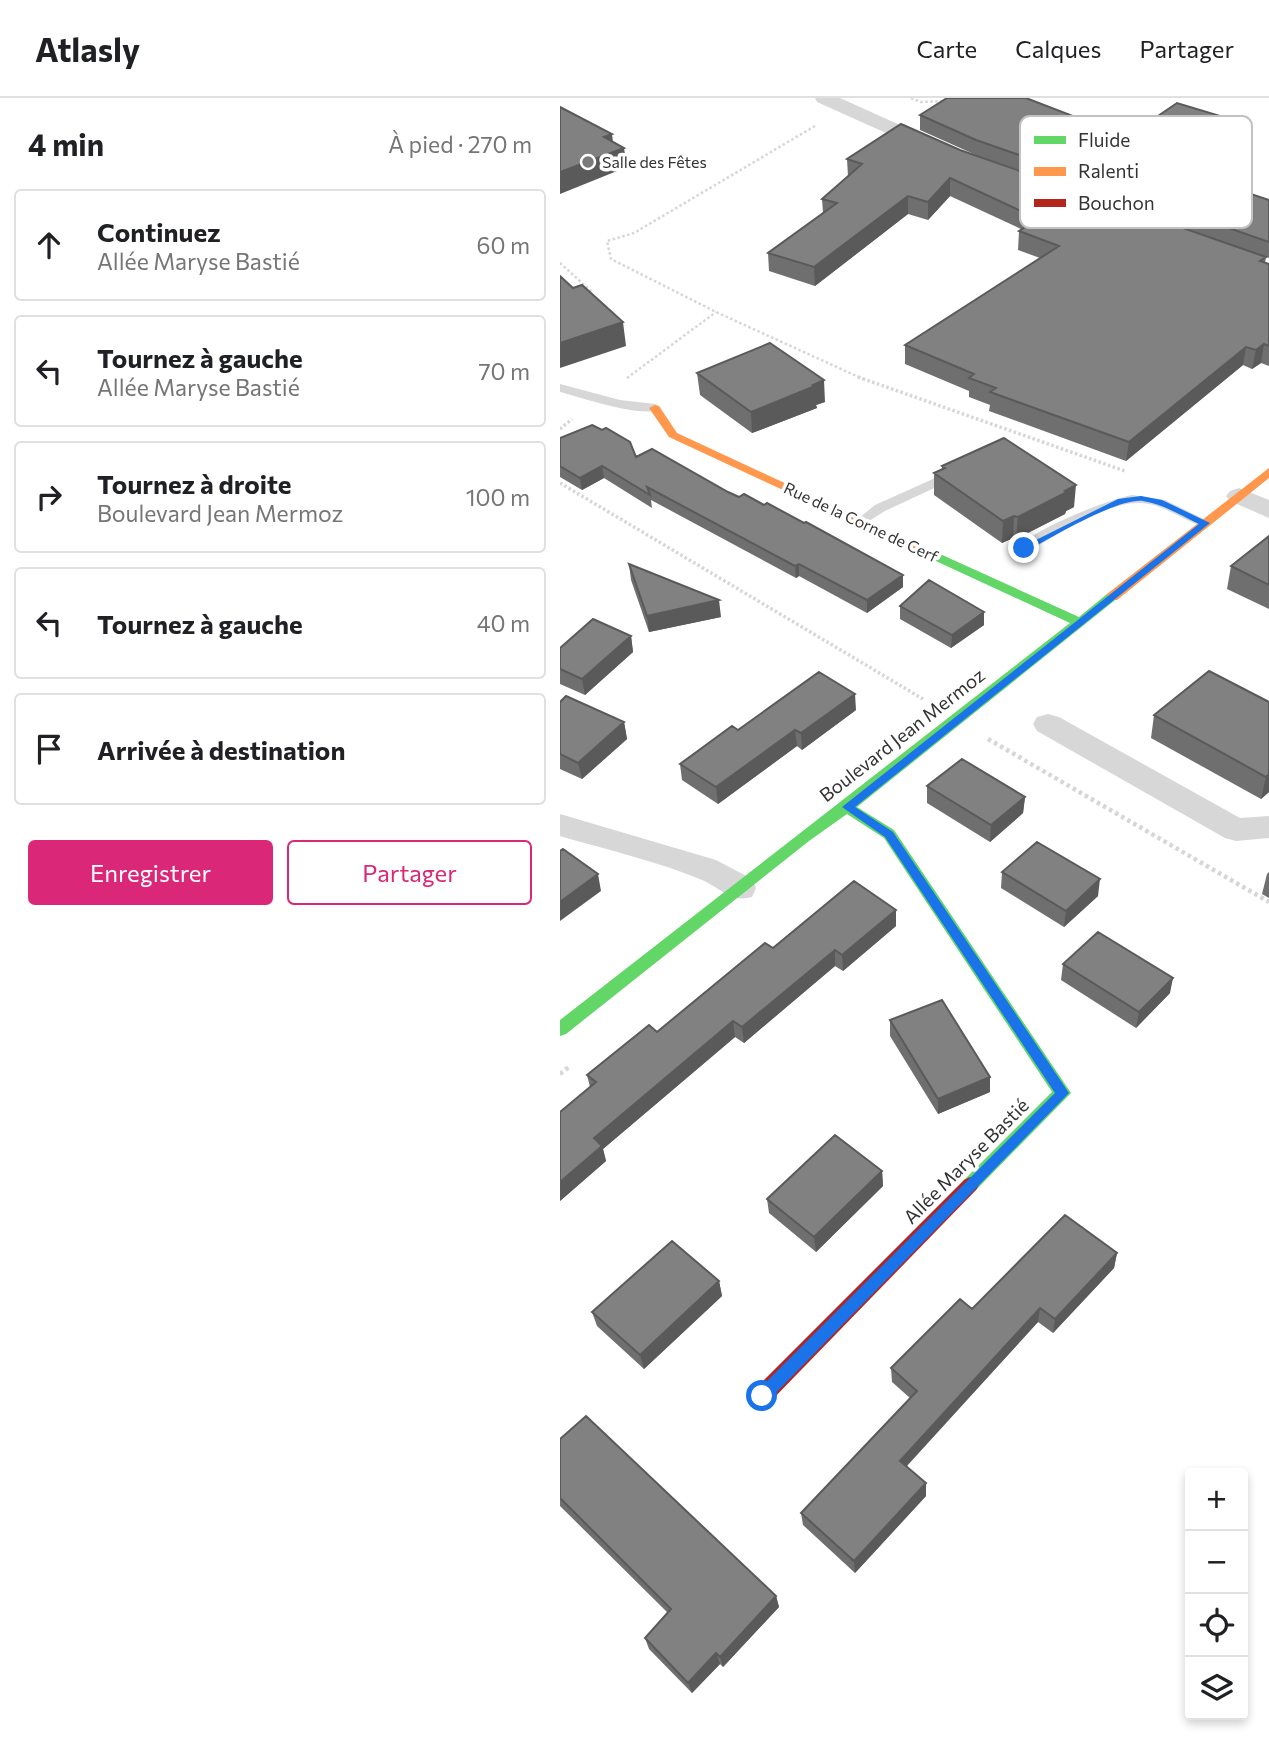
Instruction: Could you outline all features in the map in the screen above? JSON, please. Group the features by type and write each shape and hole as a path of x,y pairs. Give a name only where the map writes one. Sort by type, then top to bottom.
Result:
{"street":[{"path":"824,98 955,156"},
{"name":"Rue de la Corne de Cerf","path":"655,408 673,435 1079,622"},
{"name":"Boulevard Jean Mermoz","path":"560,1029 847,807 1269,472"},
{"path":"1239,496 1269,510"},
{"path":"1048,723 1237,830 1266,832"},
{"name":"Allée Maryse Bastié","path":"762,1396 1062,1093 889,834 847,807"},
{"path":"560,825 705,868 718,873 740,888"}],"lane":[{"path":"560,388 618,404 655,408"},
{"path":"861,522 880,508 966,468"},
{"path":"1024,548 1121,501 1141,498 1159,502 1205,523"}],"path":[{"path":"911,98 921,102 954,100"},
{"path":"850,110 806,130 634,233 607,241 611,259 716,312 858,377 1126,472"},
{"path":"560,263 592,292"},
{"path":"560,429 716,312"},
{"path":"560,483 777,610 872,671 932,704"},
{"path":"986,738 1269,902"}],"building":[{"path":"947,98 1026,98 1073,116 1020,116 1020,155 976,140 920,115"},
{"path":"1177,103 1220,116 1158,116"},
{"path":"560,107 612,134 604,137 624,148 560,172"},
{"path":"901,124 960,150 1020,171 1020,211 950,178 928,202 908,196 814,267 768,253 837,203 822,199 862,164 847,159"},
{"path":"1252,194 1269,200 1269,242 1229,228 1252,228"},
{"path":"1024,228 1183,228 1266,257 1260,261 1269,264 1269,346 1264,344 1256,350 1246,347 1129,442 990,392 996,388 969,378 974,374 905,345 1059,246 1019,231"},
{"path":"560,276 573,288 582,285 623,322 560,343"},
{"path":"770,343 824,380 751,412 697,373"},
{"path":"592,425 602,430 606,428 630,442 636,457 652,449 728,492 739,497 744,494 764,505 767,503 903,575 867,600 799,564 795,566 647,487 650,495 602,466 580,478 560,466 560,438"},
{"path":"1004,438 1076,485 1018,517 1003,521 934,473 945,468 942,466"},
{"path":"1269,536 1269,585 1231,566"},
{"path":"629,564 719,600 647,616"},
{"path":"929,580 984,612 952,635 900,606"},
{"path":"593,619 631,636 582,679 560,669 560,648"},
{"path":"1209,671 1269,702 1269,774 1266,777 1154,715"},
{"path":"819,672 855,694 801,733 795,730 716,787 680,764 732,726 738,730"},
{"path":"566,696 624,722 578,763 560,754 560,702"},
{"path":"962,759 1025,797 991,825 927,786"},
{"path":"1037,842 1100,879 1066,911 1002,872"},
{"path":"563,849 598,874 560,902 560,851"},
{"path":"854,881 896,910 842,955 835,950 742,1027 733,1021 594,1138 602,1146 560,1182 560,1112 596,1082 587,1075 649,1025 657,1032 765,943 773,948"},
{"path":"1098,932 1173,978 1139,1012 1063,964"},
{"path":"942,1000 990,1077 938,1099 890,1020"},
{"path":"835,1135 882,1171 814,1237 767,1199"},
{"path":"1065,1215 1117,1253 1055,1319 1040,1308 900,1461 926,1483 854,1561 801,1513 917,1391 891,1368 960,1299 972,1309"},
{"path":"672,1241 719,1281 640,1355 592,1312"},
{"path":"586,1416 776,1596 720,1657 716,1653 688,1683 645,1638 671,1609 560,1498 560,1439"}],"traffic: fast":[{"path":"929,553 1079,622"},
{"path":"560,1029 1112,597"},
{"path":"847,807 889,834 1062,1093 970,1185"}],"traffic: slow":[{"path":"655,408 673,435 929,553"},
{"path":"1112,597 1269,472"}],"traffic: jam":[{"path":"762,1396 970,1185"}],"place":[{"name":"Salle des Fêtes","path":"588,162"}],"route":[{"path":"762,1396 1062,1093 889,834 847,807 1205,523 1159,502 1141,498 1121,501 1102,509 1024,548"}]}
